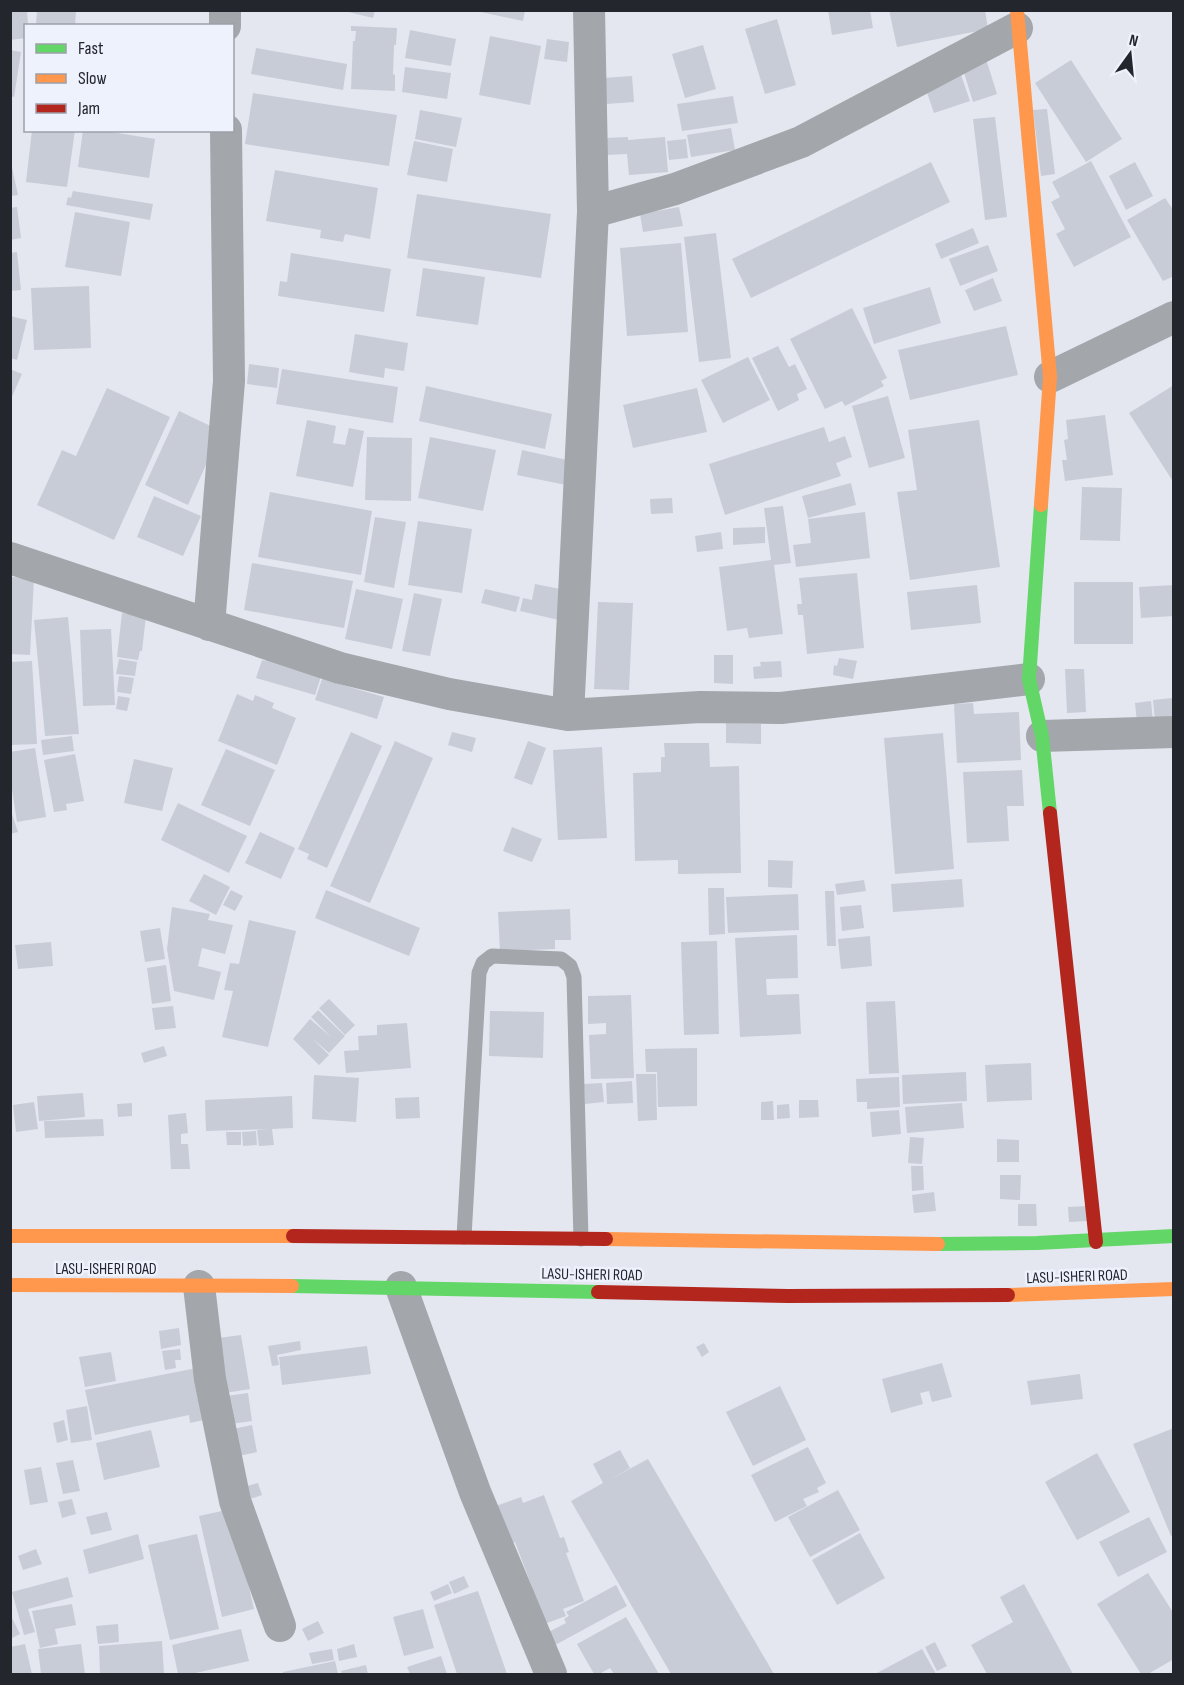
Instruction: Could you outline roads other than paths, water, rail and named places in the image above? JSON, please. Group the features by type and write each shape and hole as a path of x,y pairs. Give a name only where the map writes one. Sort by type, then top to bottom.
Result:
{"main road":[{"path":"1017,19 1050,377 1029,679 1042,736 1096,1242"},
{"name":"LASU-ISHERI ROAD","path":"10,1236 464,1237 905,1244 1096,1242 1173,1236"},
{"name":"LASU-ISHERI ROAD","path":"10,1285 401,1287 906,1297 1092,1294 1173,1289"}],"street":[{"path":"568,716 593,212 589,10"},
{"path":"593,212 675,189 801,142 1017,19"},
{"path":"209,625 229,381 226,132"},
{"path":"1050,377 1173,317"},
{"path":"10,558 340,668 449,694 568,716 700,707 781,708 1029,679"},
{"path":"1042,736 1173,732"},
{"path":"200,1286 210,1379 235,1501 280,1626"},
{"path":"401,1287 475,1492 551,1674"}],"lane":[{"path":"464,1237 479,974 483,963 492,956 561,959 570,966 574,977 580,1239"}]}
